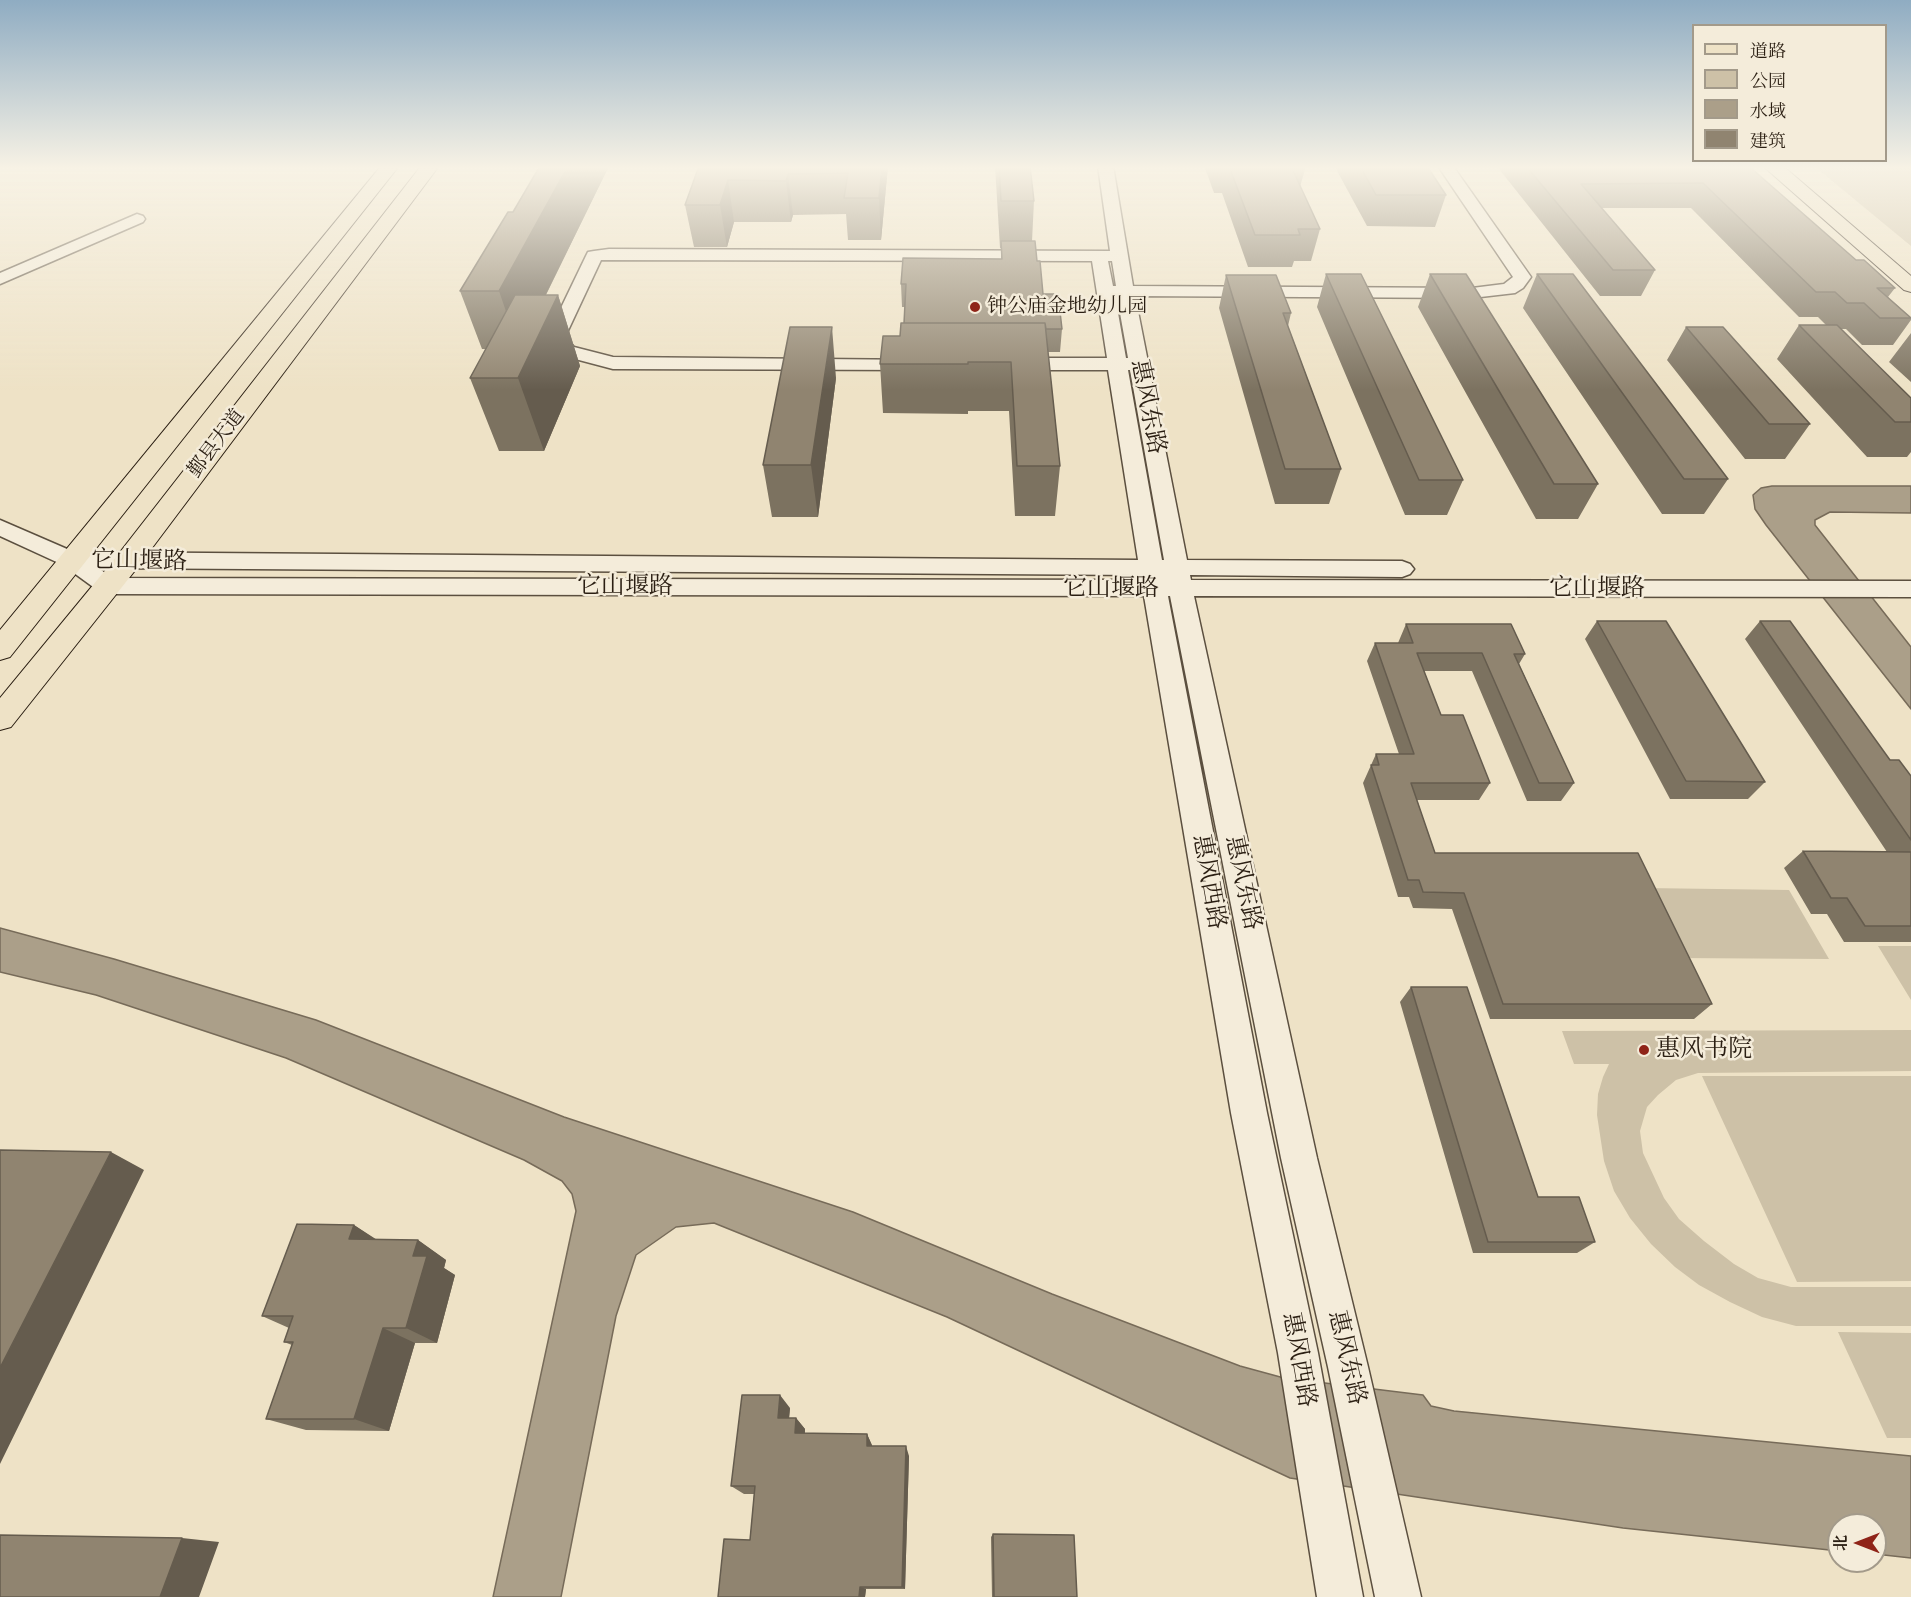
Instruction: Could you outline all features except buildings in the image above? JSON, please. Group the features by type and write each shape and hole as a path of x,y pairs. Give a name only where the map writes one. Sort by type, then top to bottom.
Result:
{"main road":[{"name":"鄞县大道","path":"0,650 330,241"},
{"name":"鄞县大道","path":"0,719 127,562 373,241"},
{"path":"1858,241 1911,286"},
{"path":"1879,241 1911,268"}],"street":[{"path":"0,279 88,241"},
{"path":"937,364 613,363 567,351 556,336 594,256 609,254 1109,256 1105,241"},
{"name":"惠风东路","path":"1108,241 1109,256 1166,579 1348,1367 1398,1597"},
{"path":"1115,291 1472,293 1509,290 1522,277 1497,241"},
{"path":"997,364 1128,364"},
{"path":"0,527 71,560"},
{"name":"它山堰路","path":"71,560 1911,589"},
{"name":"它山堰路","path":"71,560 108,586 1911,572"},
{"name":"惠风西路","path":"1166,579 1249,1113 1298,1353 1340,1597"}],"green space":[{"path":"1645,888 1789,890 1829,959 1678,958"},
{"path":"1878,946 1911,946 1911,1000"},
{"path":"1911,1030 1911,1071 1698,1073 1676,1080 1658,1095 1647,1107 1640,1131 1643,1153 1664,1198 1679,1219 1734,1264 1758,1278 1791,1287 1911,1287 1911,1326 1796,1326 1762,1317 1730,1302 1699,1285 1675,1267 1651,1244 1630,1218 1614,1191 1604,1161 1597,1115 1598,1094 1609,1064 1574,1064 1562,1031"},
{"path":"1702,1076 1911,1076 1911,1281 1797,1282"},
{"path":"1838,1332 1911,1333 1911,1438 1887,1438"}],"water":[{"path":"1772,486 1911,486 1911,513 1830,512 1815,520 1815,525 1911,647 1911,709 1755,509 1753,495 1761,488"},
{"path":"0,928 114,959 316,1020 564,1117 853,1212 1052,1294 1240,1366 1284,1378 1423,1395 1431,1406 1454,1411 1911,1456 1911,1558 1887,1555 1887,1513 1827,1513 1827,1550 1623,1528 1290,1478 947,1317 714,1223 676,1227 636,1255 616,1316 561,1597 493,1597 576,1211 572,1194 562,1181 524,1160 286,1058 96,995 0,972"}],"place":[{"name":"钟公庙金地幼儿园","path":"975,307"},
{"name":"惠风书院","path":"1644,1050"}]}
